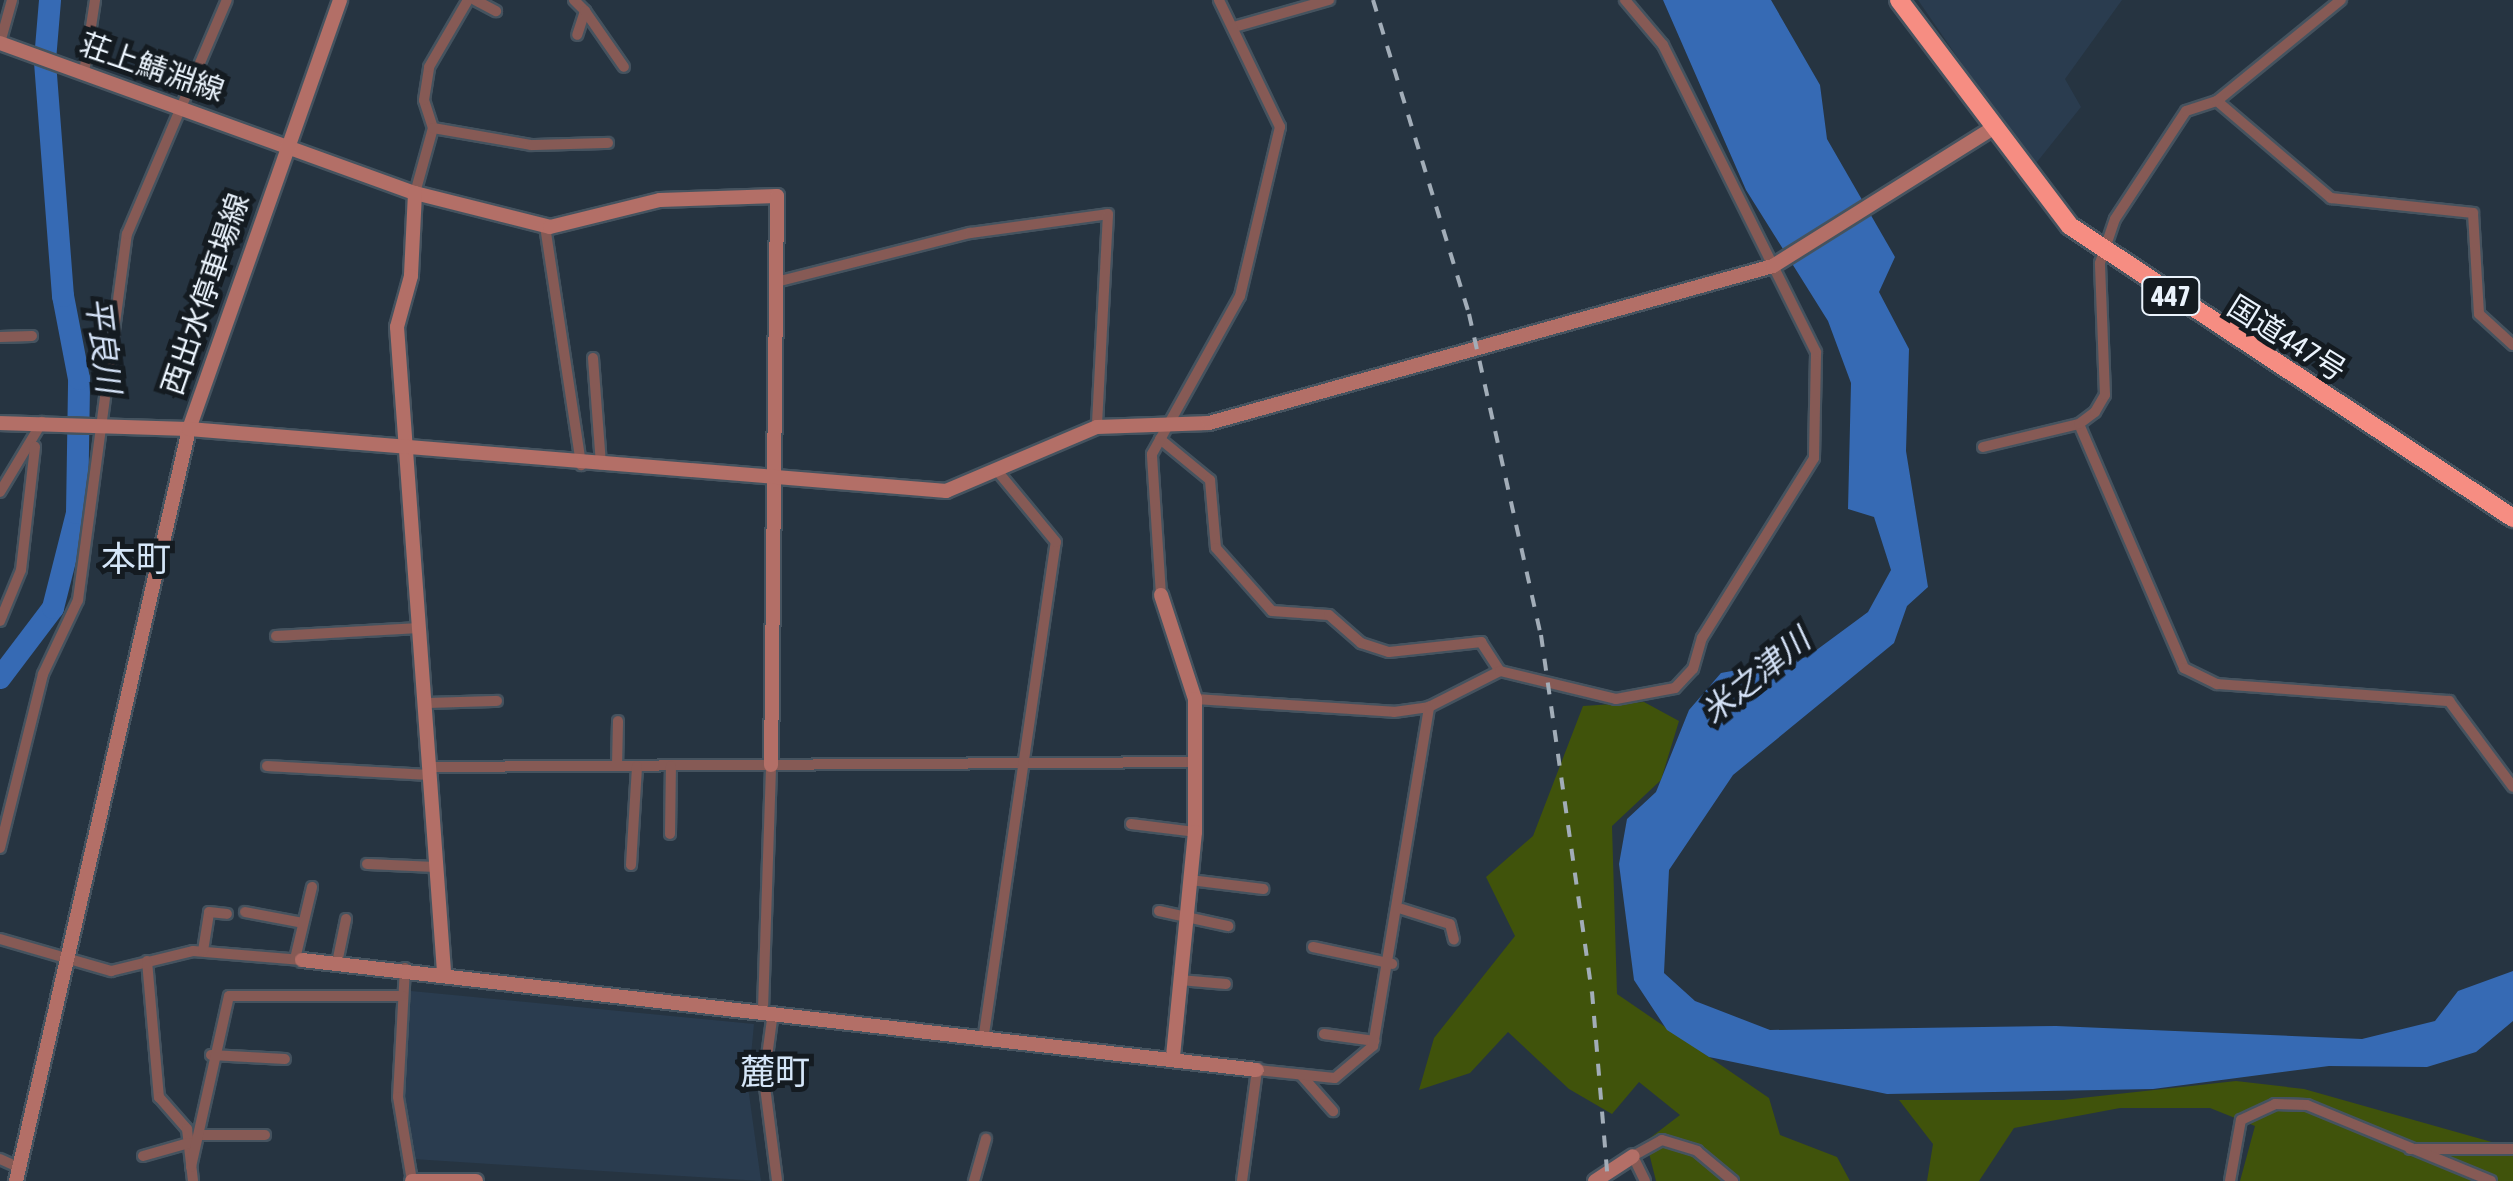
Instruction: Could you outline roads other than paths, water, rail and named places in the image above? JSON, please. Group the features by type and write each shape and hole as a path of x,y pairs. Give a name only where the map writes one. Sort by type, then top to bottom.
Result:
{"highway":[{"name":"国道447号","path":"1898,0 2046,202 2104,252 2513,518"}],"street":[{"path":"0,43 12,0"},
{"path":"84,73 96,0"},
{"path":"0,848 43,674 78,600 105,427 126,234 227,0"},
{"name":"西出水停車場線","path":"0,423 42,421 189,429 286,142 340,0"},
{"path":"444,971 397,327 411,276 414,193 433,128 424,100 429,67 472,0 496,11"},
{"path":"574,0 624,67"},
{"path":"1173,1058 1195,832 1195,700 1161,595 1150,507 1162,435 1240,296 1278,141 1274,99 1219,0"},
{"path":"1234,26 1328,0"},
{"path":"1195,700 1429,707 1500,672 1616,699 1676,688 1694,670 1702,638 1792,502 1817,446 1816,352 1664,45 1626,0"},
{"path":"1983,447 2079,424 2105,395 2104,252 2115,219 2186,111 2217,101 2341,0"},
{"path":"577,36 585,11"},
{"name":"荘上鯖淵線","path":"0,43 286,142 414,193 544,226"},
{"path":"2217,101 2332,198 2472,213 2479,314 2513,345"},
{"path":"433,128 531,145 608,142"},
{"path":"0,1159 18,1174 189,429 407,453 946,491 999,472 1055,439 1097,427 1162,435 1594,322 1772,266 1890,197 1990,130"},
{"path":"580,464 544,226 660,200 777,196 778,479 764,1080 777,1181"},
{"path":"780,281 970,233 1108,214 1097,427"},
{"path":"0,337 32,336"},
{"path":"593,358 602,466"},
{"path":"0,621 21,570 35,447 42,421"},
{"path":"2079,424 2184,668 2217,684 2449,701 2513,787"},
{"path":"1162,435 1210,480 1216,548 1272,612 1329,616 1389,652 1481,642 1500,672"},
{"path":"0,492 35,447"},
{"path":"984,1034 1029,764 1056,542 999,472"},
{"path":"276,636 419,628"},
{"path":"424,703 498,701"},
{"path":"0,939 111,971 203,952 444,971 1257,1070 1346,1076 1374,1041 1392,964 1429,707"},
{"path":"617,766 618,721"},
{"path":"267,766 429,771 1196,762"},
{"path":"630,864 637,766"},
{"path":"670,834 671,766"},
{"path":"1132,824 1195,832"},
{"path":"367,864 436,867"},
{"path":"1190,880 1264,889"},
{"path":"298,960 312,887"},
{"path":"1402,909 1450,924 1454,940"},
{"path":"1159,910 1228,926"},
{"path":"203,952 210,912 226,914"},
{"path":"245,912 304,923"},
{"path":"337,963 346,919"},
{"path":"1313,948 1392,964"},
{"path":"148,961 159,1097 189,1143 193,1181"},
{"path":"405,968 398,1097 412,1181 476,1181"},
{"path":"1180,980 1226,984"},
{"path":"191,1168 211,1055 229,996 240,990 403,996"},
{"path":"1324,1034 1374,1041"},
{"path":"211,1055 285,1058"},
{"path":"1242,1181 1257,1070"},
{"path":"1301,1075 1333,1111"},
{"path":"2230,1181 2241,1120 2275,1104 2307,1105 2404,1150 2491,1181"},
{"path":"199,1135 265,1136"},
{"path":"974,1181 986,1140"},
{"path":"1595,1181 1662,1140 1697,1151 1734,1181"},
{"path":"143,1156 189,1143"},
{"path":"2404,1150 2513,1148"},
{"path":"1633,1156 1645,1181"}],"water":[{"name":"米之津川","path":"1663,0 1771,0 1820,85 1827,139 1895,257 1879,292 1909,349 1906,451 1928,587 1907,606 1894,643 1733,775 1669,870 1664,973 1695,1001 1770,1030 2056,1026 2362,1039 2435,1021 2458,991 2513,971 2513,1021 2476,1052 2427,1067 2329,1066 2153,1089 1887,1094 1709,1057 1667,1030 1634,980 1619,864 1627,819 1656,792 1689,710 1721,673 1807,657 1868,612 1891,570 1874,517 1848,509 1851,383 1828,321 1746,190"}],"waterway":[{"name":"平良川","path":"0,678 53,608 77,513 79,379 63,296 45,60 50,0"}],"railway":[{"path":"1373,0 1469,314 1541,635 1592,992 1608,1181"}],"district":[{"name":"本町","path":"136,558"},
{"name":"麓町","path":"775,1071"}]}
